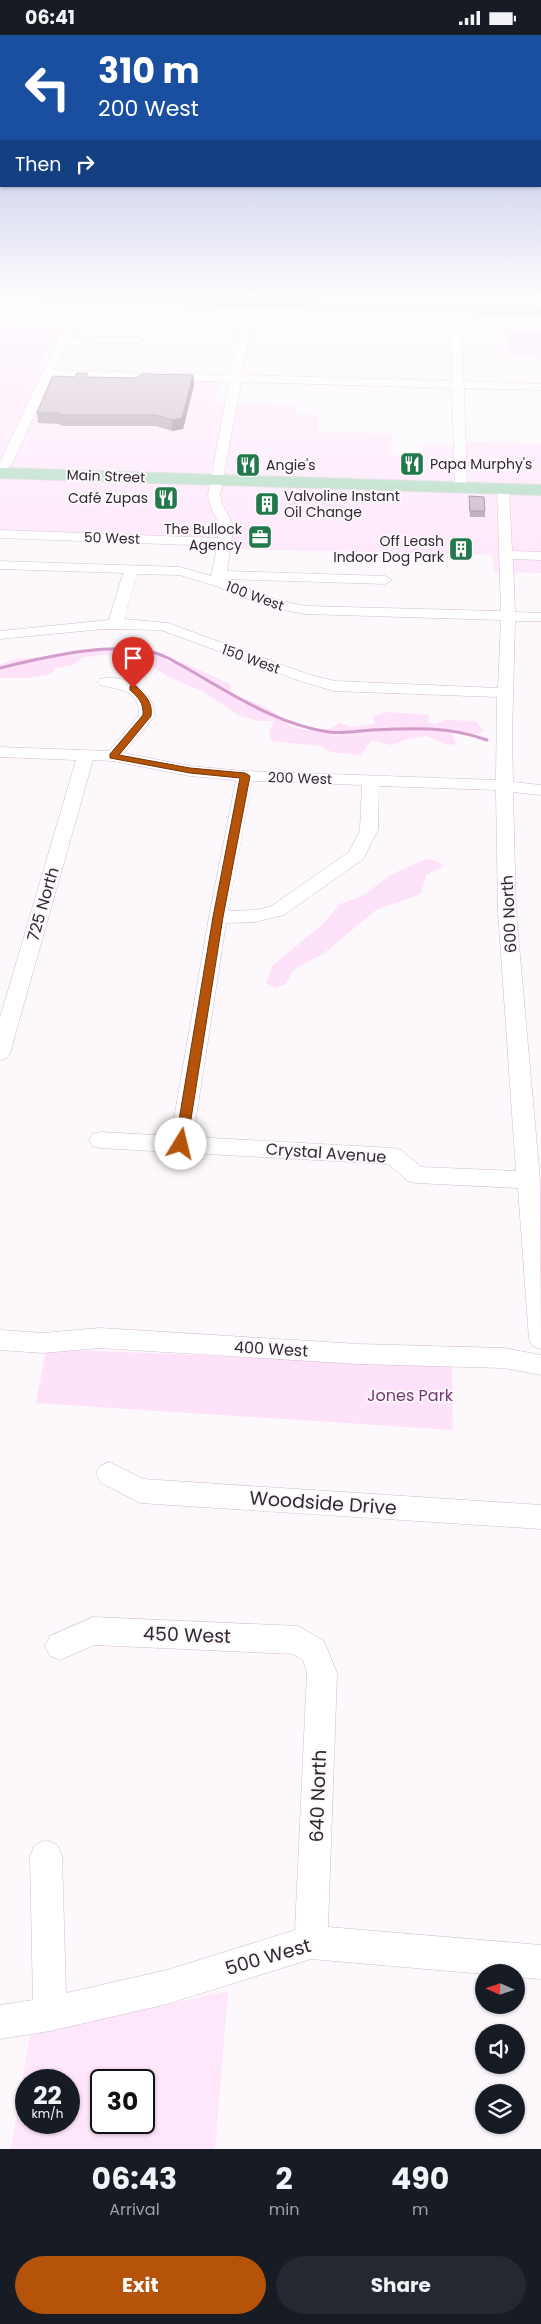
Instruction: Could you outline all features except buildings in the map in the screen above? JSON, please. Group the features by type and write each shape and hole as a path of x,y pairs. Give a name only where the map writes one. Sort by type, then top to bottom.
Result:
{"main road":[{"name":"Main Street","path":"0,472 541,490"}],"street":[{"path":"0,472 7,462 39,392"},
{"path":"233,392 214,495 215,503 227,526 218,579 385,581"},
{"path":"457,392 461,487"},
{"name":"600 North","path":"504,489 508,616 504,693 507,911 541,1339"},
{"name":"50 West","path":"0,534 224,541"},
{"path":"507,555 541,556"},
{"name":"100 West","path":"0,565 180,571 218,579 270,603 304,610 541,617"},
{"path":"115,625 131,570"},
{"name":"150 West","path":"0,635 136,623 163,626 305,678 334,686 504,693"},
{"path":"105,682 133,688 144,698 148,709 147,716 113,756"},
{"name":"200 West","path":"0,752 113,756 190,771 245,776 504,785 541,790"},
{"name":"725 North","path":"0,1053 86,754"},
{"path":"181,1144 218,917 245,776"},
{"path":"218,917 247,918 265,916 277,911 357,855 369,829 371,780"},
{"name":"Crystal Avenue","path":"100,1140 393,1156 416,1175 528,1180"},
{"name":"400 West","path":"0,1341 43,1343 100,1338 358,1354 504,1358 541,1365"},
{"name":"Woodside Drive","path":"109,1474 140,1491 541,1517"},
{"name":"450 West","path":"60,1646 93,1631 298,1640 314,1651"},
{"name":"640 North","path":"311,1942 322,1673 314,1651"},
{"path":"46,1856 50,2014"},
{"name":"500 West","path":"0,2023 50,2014 167,1987 311,1942 541,1962"}],"shaded area":[{"path":"0,392 217,392 214,403 295,406 295,415 319,415 318,432 392,433 392,455 423,455 423,444 468,446 468,442 541,444 541,573 494,572 492,555 234,549 233,540 0,531"},
{"path":"228,1991 215,2149 11,2149 15,2125 15,2134 80,2134 80,2069 24,2069 30,2035"}],"green space":[{"path":"0,392 28,392 11,427 0,427"},
{"path":"121,646 134,649 144,646 164,654 168,662 184,663 230,684 232,695 264,707 288,724 300,729 314,731 328,729 340,723 351,727 374,724 373,716 388,712 429,715 428,722 434,724 445,720 476,721 484,731 478,734 450,729 456,744 447,745 427,736 407,739 391,745 372,740 360,755 331,752 321,746 272,741 269,732 274,721 260,721 240,716 202,691 167,676 132,654 100,655 82,658 73,665 55,668 51,674 28,678 0,678 0,665 10,661"},
{"path":"426,859 437,861 444,866 426,875 421,894 376,910 323,954 293,970 286,984 276,988 266,983 272,966 323,924 340,904 363,896 390,875"},
{"name":"Jones Park","path":"46,1349 452,1365 453,1430 36,1403"}],"waterway":[{"path":"0,668 61,654 85,651 130,649 151,652 168,658 266,712 308,728 340,733 386,729 430,729 458,732 487,740"}],"place":[{"name":"Papa Murphy's","path":"412,464"},
{"name":"Angie's","path":"248,465"},
{"name":"Café Zupas","path":"166,498"},
{"name":"Valvoline Instant Oil Change","path":"267,504"},
{"name":"The Bullock Agency","path":"260,537"},
{"name":"Off Leash Indoor Dog Park","path":"461,549"}],"route":[{"path":"133,688 144,698 148,709 147,716 113,756 190,771 245,776 218,917 181,1144"}]}
